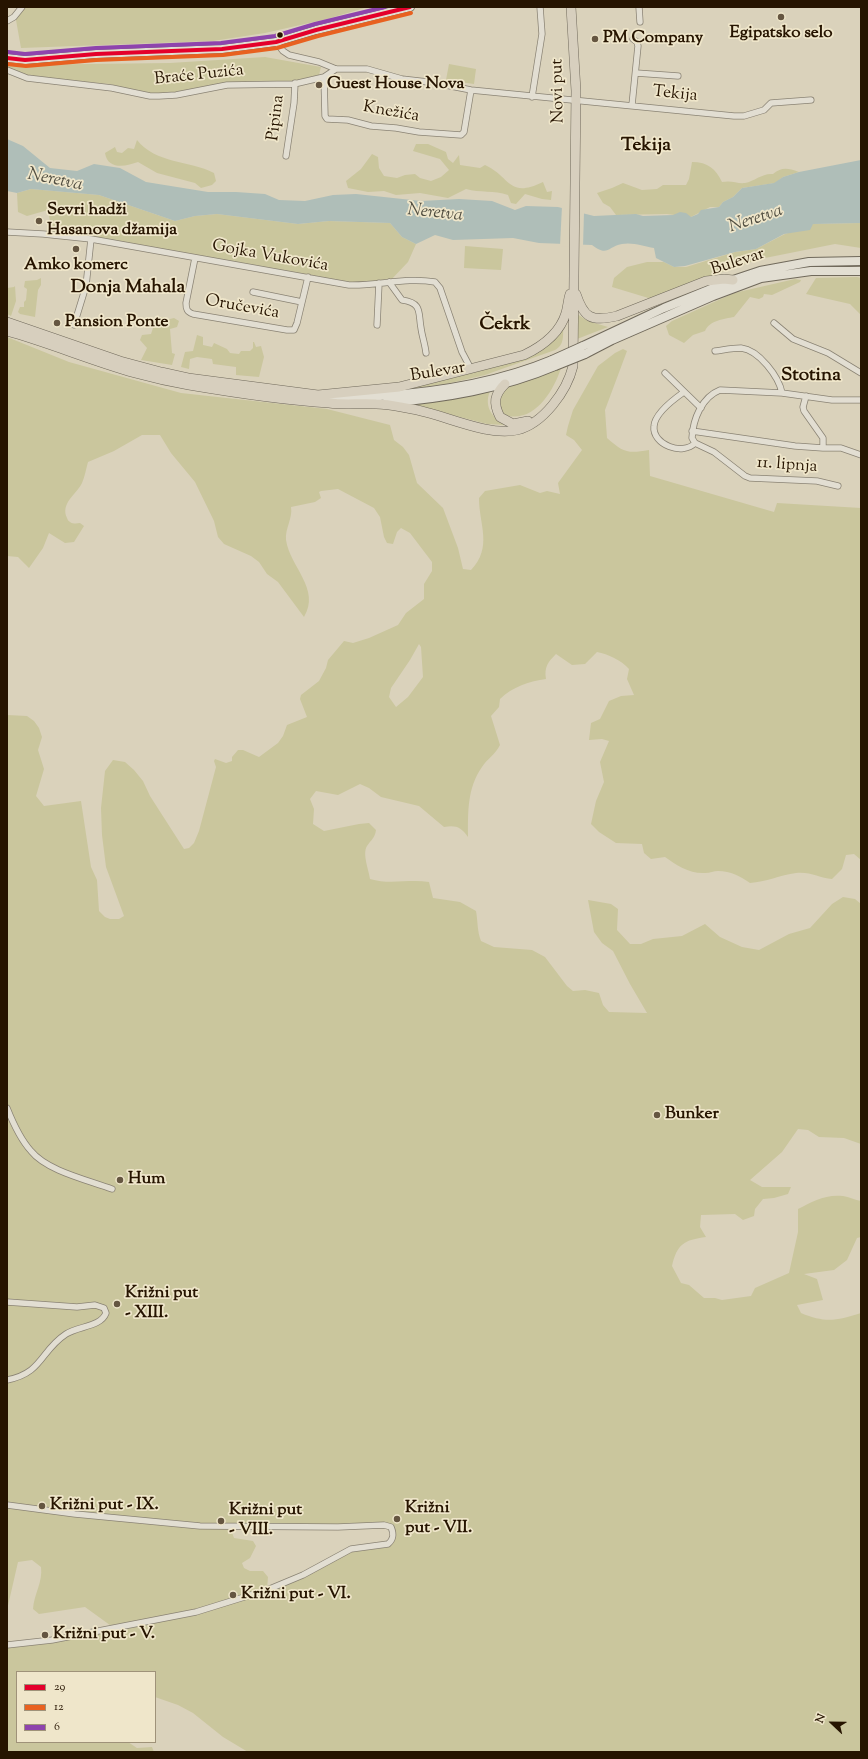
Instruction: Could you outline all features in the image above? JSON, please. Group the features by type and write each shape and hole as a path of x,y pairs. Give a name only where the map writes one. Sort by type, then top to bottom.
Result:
{"main road":[{"path":"7,58 25,60 96,54 222,49 276,42 316,30 410,7"},
{"name":"Novi put","path":"7,330 120,368 160,379 274,398 340,404 376,404 435,414 500,432 517,430 525,427 554,403 570,377 573,366 576,100 571,7"},
{"name":"Bulevar","path":"7,322 37,331 108,357 188,378 346,398 398,396 439,390 498,378 554,363 584,350 664,308 733,280 778,267 809,262 861,261"},
{"path":"584,350 612,340 713,296 760,278 811,270 861,270"},
{"path":"574,285 584,312 594,318 606,319 706,281 724,279 733,280"},
{"path":"318,395 399,387 524,355 543,345 558,329 563,320 574,285"},
{"path":"376,404 446,396 505,384 554,363"},
{"path":"505,384 499,390 495,402 500,417 513,424 535,420"}],"street":[{"path":"7,21 14,17 22,7"},
{"path":"532,96 542,34 540,7"},
{"path":"639,7 640,22"},
{"path":"632,105 638,46 637,42 633,39"},
{"name":"Tekija","path":"276,42 283,51 289,55 319,62 336,69 367,69 402,79 471,90 744,116 764,110 771,103 811,100"},
{"path":"324,77 336,69"},
{"name":"Braće Puzića","path":"7,70 27,78 112,88 150,96 176,95 227,85 295,83 324,77"},
{"path":"636,73 678,76"},
{"name":"Knežića","path":"324,77 325,116 327,119 348,120 371,126 419,132 463,134 471,90"},
{"name":"Pipina","path":"286,156 294,103 295,83"},
{"name":"Gojka Vukovića","path":"7,232 91,239 349,285 366,286 379,283 422,279 435,282 438,284 462,352 471,369"},
{"path":"74,325 86,286 91,239"},
{"name":"Oručevića","path":"195,258 186,303 186,308 190,313 291,330 296,326 308,277"},
{"path":"388,282 402,300 409,300 421,313 420,326 426,353"},
{"path":"377,325 379,283"},
{"name":"Oručevića","path":"253,292 302,302"},
{"path":"774,323 793,339 828,353 861,373"},
{"path":"715,351 742,348 750,351 765,363 780,383 782,393"},
{"path":"665,373 701,408"},
{"path":"684,392 672,400 657,418 654,424 654,432 658,438 674,448 685,449 695,443 692,438 694,421 705,400 712,393 720,390 782,393 832,400 861,400"},
{"name":"11. lipnja","path":"806,396 803,407 804,411 823,438 823,448"},
{"name":"11. lipnja","path":"692,431 740,439 823,448 841,448 861,455"},
{"name":"11. lipnja","path":"695,443 710,450 745,476 750,478 817,482 838,486"},
{"path":"7,1108 20,1136 38,1158 59,1170 112,1189"},
{"path":"7,1302 77,1307 99,1306 104,1308 106,1313 100,1321 75,1329 60,1338 32,1370 21,1377 7,1380"},
{"path":"7,1505 76,1514 200,1526 338,1527 384,1525 391,1527 393,1534 392,1540 388,1544 351,1549 303,1574 266,1590 196,1612 52,1640 7,1645"}],"shaded area":[{"path":"22,7 368,7 327,19 265,33 213,41 21,48 16,20"},
{"path":"265,57 321,67 319,75 294,82 226,83 168,94 152,95 110,84 30,77 7,69 7,65 170,63"},
{"path":"449,64 476,69 474,84 446,80"},
{"path":"137,140 145,148 163,158 214,173 216,181 212,185 201,188 195,183 157,173 138,162 118,166 110,163 107,159 105,153 115,147 117,152 122,153 128,148 134,149"},
{"path":"416,144 428,144 446,152 448,159 453,163 459,155 460,165 480,168 485,165 516,187 532,187 543,182 547,192 552,191 551,200 525,194 516,204 511,203 508,195 466,189 448,198 420,193 396,195 384,191 368,192 348,188 346,181 361,169 372,154 378,157 379,168 384,176 397,178 415,174 420,178 431,181 441,177 449,170 440,159 413,151"},
{"path":"692,162 703,163 711,167 717,173 722,182 729,181 745,183 765,175 773,174 782,169 799,172 783,177 775,183 742,188 733,197 723,202 719,207 710,207 691,217 667,214 616,215 610,207 603,203 597,193 623,183 642,190 657,189 663,185 686,185 689,179"},
{"path":"31,189 99,195 175,221 195,216 217,214 298,224 329,221 390,223 402,237 416,244 408,262 389,282 366,286 50,235 51,227 48,210 27,216 18,212 17,193"},
{"path":"861,223 861,248 835,244 760,259 716,274 655,300 612,287 614,278 627,267 647,262 664,262 674,267 686,267 735,252 756,249 785,234 813,224"},
{"path":"465,246 503,249 501,270 464,268"},
{"path":"41,278 35,317 20,314 18,312 20,307 24,307 24,302 26,300 27,289 24,287 25,281 37,280"},
{"path":"816,278 861,278 861,315 850,304 806,294"},
{"path":"795,279 801,280 800,282 772,295 764,294 763,297 759,299 750,297 734,317 722,319 710,324 705,331 693,335 684,343 669,335 666,326 672,321 734,293"},
{"path":"15,286 16,301 11,316 7,314 7,288"},
{"path":"577,314 588,321 608,327 577,339"},
{"path":"161,317 166,320 174,318 179,321 177,327 170,329 172,353 175,354 172,365 141,360 147,348 140,340 142,335 151,334 155,322"},
{"path":"563,324 562,342 555,350 485,375 446,384 401,390 525,356"},
{"path":"197,335 203,337 203,345 212,347 214,343 227,349 230,353 239,354 241,351 250,351 253,348 253,342 256,347 261,346 264,357 259,377 236,375 236,367 213,364 212,359 197,357 190,359 189,369 181,367 185,352 193,351"},
{"path":"7,337 69,362 181,393 327,409 390,425 394,440 403,447 409,455 417,483 443,508 458,548 463,569 471,570 482,553 483,536 479,498 485,491 520,485 540,493 547,491 560,494 558,483 582,450 574,440 566,435 573,410 598,366 623,349 627,351 605,410 607,438 626,451 635,452 649,450 650,476 774,512 777,503 861,508 861,860 854,854 846,855 842,869 832,879 801,873 750,883 739,876 727,872 694,872 679,866 665,857 651,859 644,853 642,844 616,843 599,832 591,824 596,801 604,782 600,762 609,741 602,739 589,740 591,723 600,719 609,701 621,696 634,695 627,679 629,669 614,658 597,652 585,664 572,665 556,654 547,665 546,679 522,685 510,691 500,699 499,707 491,716 500,745 496,752 482,767 473,783 469,801 468,837 458,828 452,826 444,827 419,806 381,797 369,788 360,784 338,795 316,791 310,799 314,809 313,824 324,831 369,823 376,830 374,837 367,846 365,853 370,879 384,882 429,882 433,898 460,902 476,911 481,941 494,947 532,950 545,957 567,986 573,991 585,990 599,993 603,1005 609,1012 647,1013 613,951 602,943 594,932 588,900 611,904 618,909 617,930 630,944 641,944 653,939 682,936 705,924 720,937 742,947 759,950 789,934 810,928 832,904 843,897 855,899 861,904 861,1144 844,1138 819,1137 808,1130 798,1129 782,1152 750,1180 762,1187 791,1187 788,1194 763,1199 755,1209 754,1216 743,1220 735,1214 701,1215 700,1227 706,1237 692,1240 683,1244 676,1253 672,1266 681,1283 689,1285 704,1298 715,1298 722,1300 751,1296 755,1288 789,1273 798,1232 798,1209 819,1199 830,1196 843,1196 861,1201 861,1237 857,1238 847,1260 834,1270 804,1274 817,1279 823,1300 797,1305 801,1313 824,1320 844,1318 861,1313 861,1752 248,1752 223,1737 193,1713 178,1705 156,1697 156,1671 16,1671 16,1743 130,1743 137,1748 152,1747 154,1752 7,1752 7,1646 114,1628 85,1607 39,1614 33,1609 41,1578 41,1567 32,1560 18,1562 7,1610 7,715 27,716 34,721 39,728 42,737 38,750 44,769 36,796 44,806 81,801 91,867 97,880 99,911 105,917 110,919 119,919 124,916 106,867 102,835 101,808 105,771 113,760 125,762 134,770 143,781 150,796 184,849 189,848 194,843 199,831 216,767 214,761 215,759 226,763 232,761 232,757 238,750 243,750 259,757 278,743 283,736 287,725 307,717 300,699 301,695 319,681 326,668 328,660 344,641 353,643 369,638 398,625 406,613 424,599 424,584 432,571 432,562 410,533 401,528 397,532 393,544 387,543 384,537 380,517 374,508 338,489 321,491 319,492 321,498 315,502 291,507 291,515 286,536 289,550 307,587 309,597 308,607 304,617 278,582 267,574 259,562 251,556 224,544 218,537 214,521 195,482 171,453 160,435 142,435 114,451 88,462 82,483 67,503 65,513 69,521 80,523 84,526 74,542 65,543 49,533 43,548 29,568 18,557 7,556","holes":["419,644 421,647 423,677 408,697 396,707 389,697 391,688","230,1527 391,1527 391,1542 342,1553 303,1575 267,1589 268,1577 263,1571 250,1571 244,1568 242,1563 250,1558 256,1546 253,1541 234,1538"]},
{"path":"561,368 547,397 532,411 523,415 513,416 502,414 499,410 502,390 507,386"},
{"path":"491,389 488,405 492,414 505,425 487,424 410,404"}],"water":[{"name":"Neretva","path":"7,139 23,146 50,168 77,171 94,164 120,168 146,182 208,192 265,194 279,200 305,201 333,195 356,194 421,201 459,199 492,201 515,210 526,206 558,207 594,216 636,214 643,216 673,215 680,212 686,213 691,217 698,214 701,210 719,207 723,202 733,197 742,188 774,183 783,177 799,172 861,160 861,223 813,224 810,230 784,234 756,249 735,252 685,266 674,267 656,258 654,248 634,244 617,245 605,251 597,249 592,245 539,243 513,238 453,240 435,235 416,244 402,237 390,223 329,221 298,224 217,214 195,216 175,221 99,195 31,189 17,193 7,191"}],"pier":[{"path":"562,206 584,212 583,247 560,246"}],"transit line":[{"name":"6","path":"8,52 25,54 96,48 221,43 275,36 315,24 385,7"},
{"name":"29","path":"7,58 25,60 96,54 222,49 276,42 316,30 410,7"},
{"name":"12","path":"7,64 26,66 96,60 223,55 277,48 318,36 411,13"}],"place":[{"name":"Egipatsko selo","path":"781,17"},
{"name":"PM Company","path":"595,39"},
{"name":"Guest House Nova","path":"319,85"},
{"name":"Sevri hadži Hasanova džamija","path":"39,221"},
{"name":"Amko komerc","path":"76,249"},
{"name":"Pansion Ponte","path":"57,323"},
{"name":"Bunker","path":"657,1115"},
{"name":"Hum","path":"120,1180"},
{"name":"Križni put - XIII.","path":"117,1304"},
{"name":"Križni put - IX.","path":"42,1506"},
{"name":"Križni put - VII.","path":"397,1519"},
{"name":"Križni put - VIII.","path":"221,1521"},
{"name":"Križni put - VI.","path":"233,1595"},
{"name":"Križni put - V.","path":"45,1635"}],"district":[{"name":"Tekija","path":"646,147"},
{"name":"Donja Mahala","path":"128,289"},
{"name":"Čekrk","path":"505,326"},
{"name":"Stotina","path":"811,377"}]}
